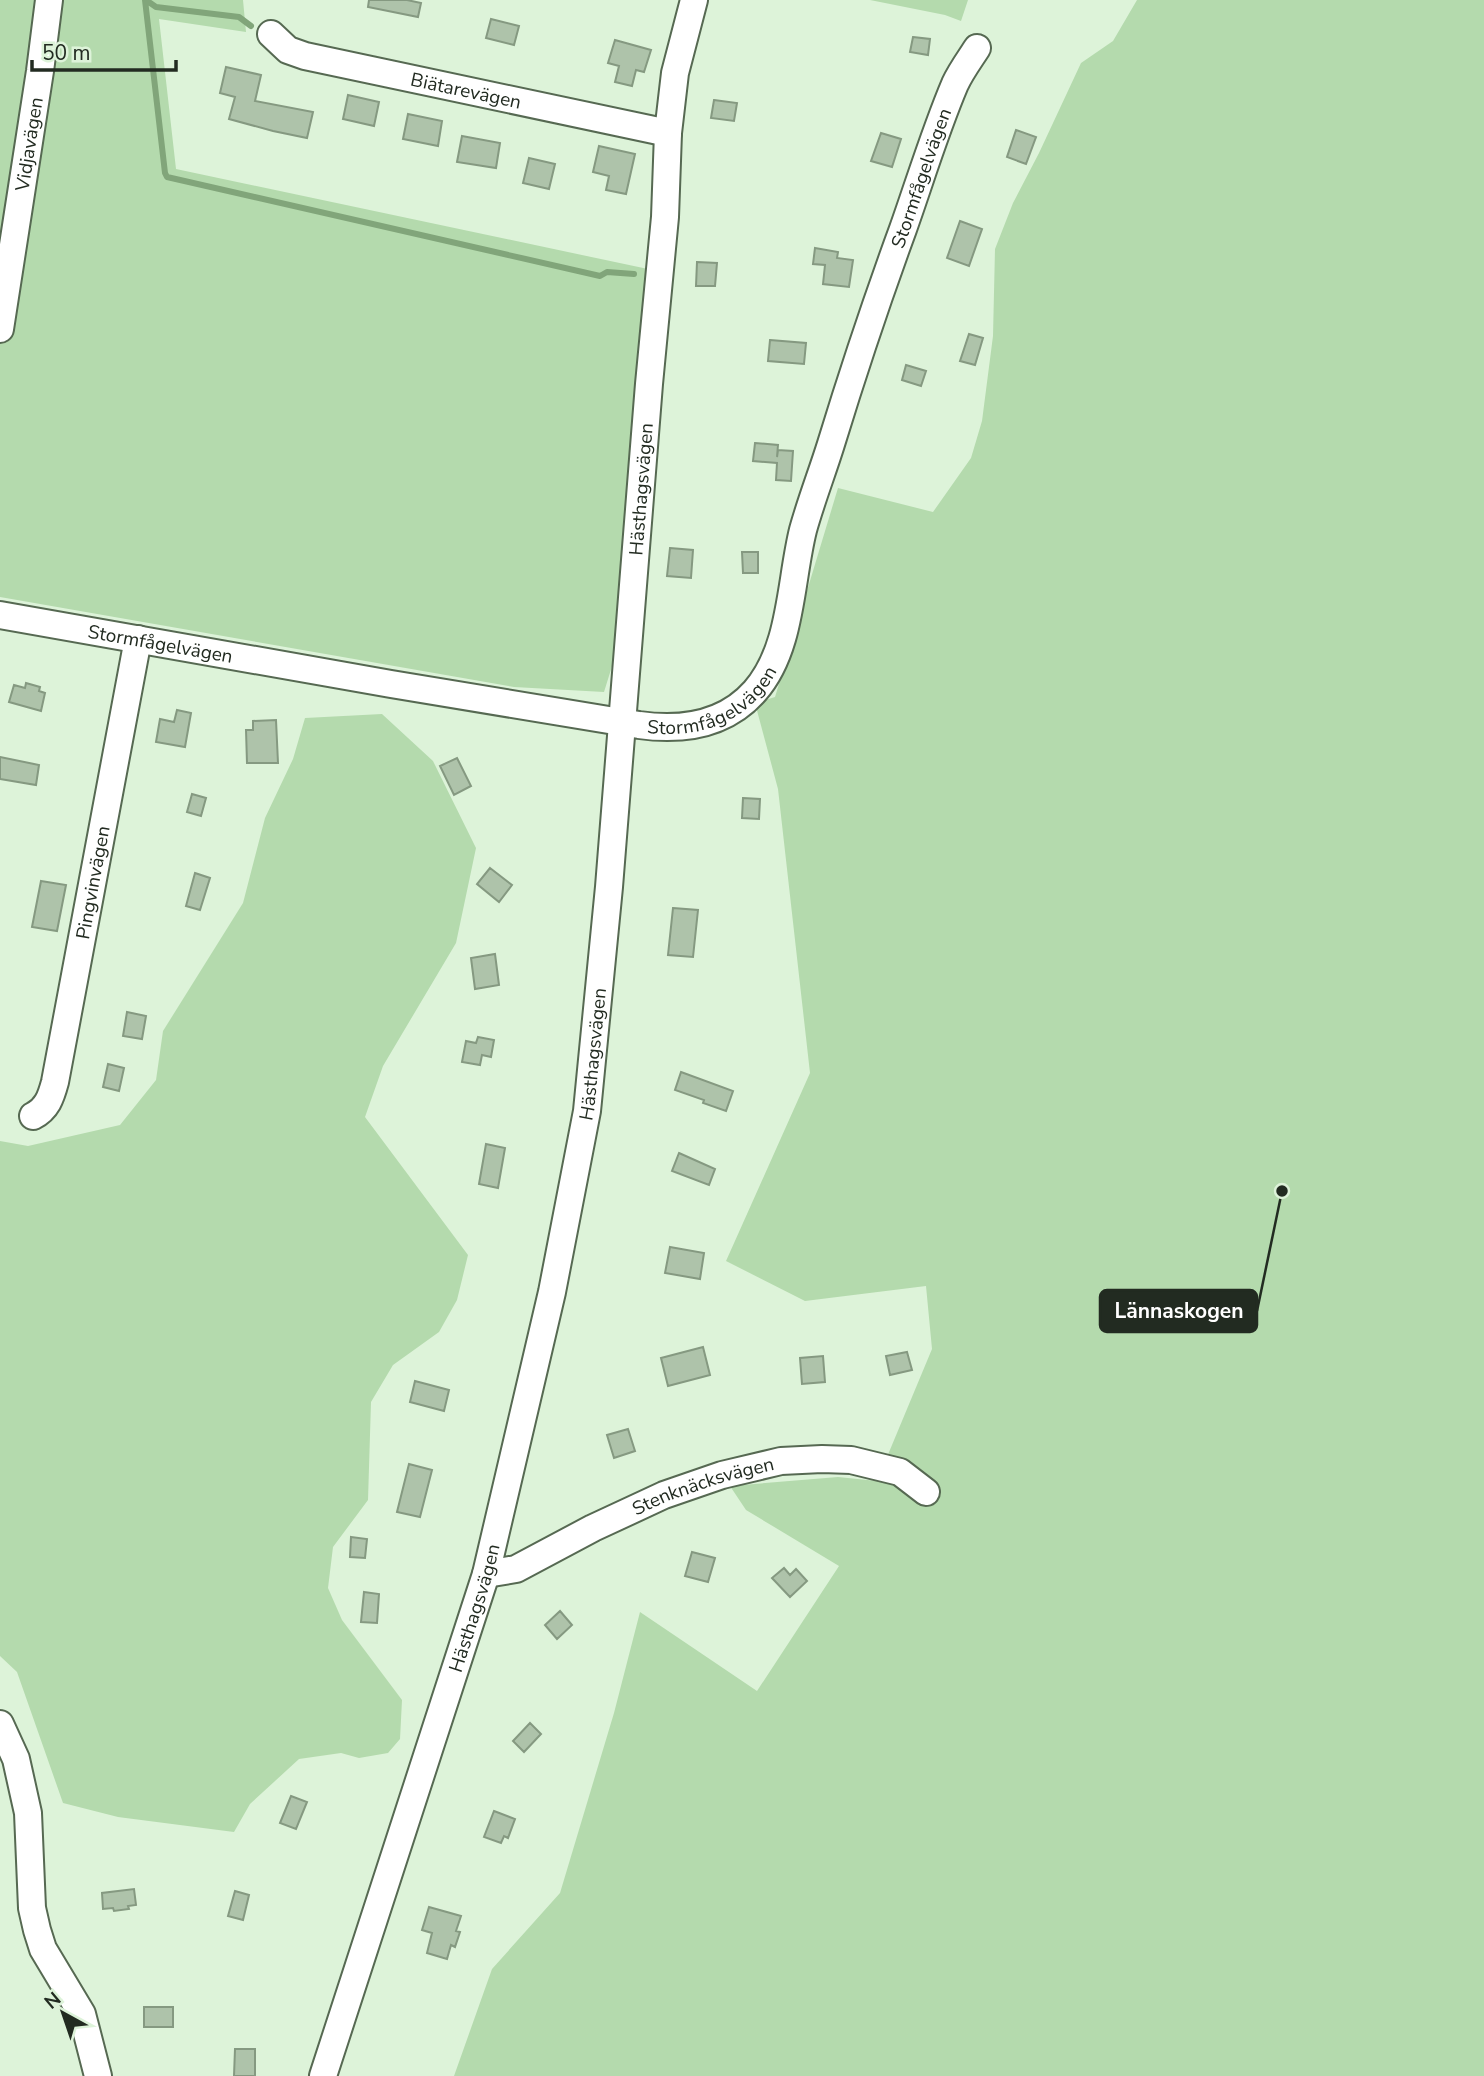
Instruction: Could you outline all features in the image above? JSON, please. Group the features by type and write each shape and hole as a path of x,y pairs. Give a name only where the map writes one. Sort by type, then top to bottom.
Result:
{"street":[{"name":"Vidjavägen","path":"0,328 49,0"},
{"name":"Hästhagsvägen","path":"323,2076 486,1574 552,1292 587,1111 665,217 668,133 675,73 694,0"},
{"name":"Biätarevägen","path":"271,34 288,50 305,56 668,133"},
{"name":"Stormfågelvägen","path":"0,615 622,723 675,728 696,726 717,719 755,691 770,670 779,650 803,531 844,401 956,82 977,48"},
{"name":"Pingvinvägen","path":"33,1116 43,1111 55,1082 138,639"},
{"name":"Stenknäcksvägen","path":"486,1574 516,1569 593,1528 664,1495 722,1475 781,1461 822,1458 851,1460 900,1472 926,1492"},
{"path":"0,1724 16,1759 28,1813 32,1908 37,1930 43,1949 82,2014 98,2076"}],"green space":[{"path":"0,0 243,0 246,32 159,19 176,169 648,269 613,663 604,692 514,687 0,597"},
{"path":"870,0 968,0 961,21 945,15"},
{"path":"1137,0 1484,0 1484,2076 454,2076 492,1969 560,1893 614,1713 640,1612 757,1691 839,1566 746,1510 730,1486 838,1477 877,1481 932,1349 926,1286 805,1301 726,1261 810,1073 778,789 755,703 775,697 838,488 933,512 971,458 982,421 993,336 995,249 1013,203 1081,63 1113,41"},
{"path":"382,714 433,761 476,848 456,943 383,1066 365,1117 468,1255 457,1300 439,1332 393,1365 371,1402 368,1500 333,1547 328,1588 342,1620 402,1700 400,1739 388,1753 359,1758 341,1753 299,1759 250,1804 234,1832 118,1817 63,1803 17,1672 0,1656 0,1141 28,1146 120,1125 156,1080 163,1031 243,903 265,818 293,759 305,718"}],"building":[{"path":"369,0 407,0 421,3 418,17 368,7"},
{"path":"491,19 519,26 514,45 486,38"},
{"path":"913,37 930,39 928,55 910,52"},
{"path":"615,40 651,50 644,72 636,70 632,86 615,82 619,66 608,63"},
{"path":"226,67 261,75 255,101 313,112 307,138 229,119 235,97 220,93"},
{"path":"348,95 379,102 374,126 343,119"},
{"path":"714,100 737,103 734,121 711,118"},
{"path":"408,114 442,121 438,146 403,139"},
{"path":"1016,130 1036,137 1026,164 1007,157"},
{"path":"881,133 901,139 892,167 871,161"},
{"path":"462,136 500,143 496,168 457,162"},
{"path":"599,146 635,154 626,194 606,190 609,176 593,172"},
{"path":"529,158 555,164 549,189 523,183"},
{"path":"960,221 982,229 969,266 947,258"},
{"path":"815,248 838,252 837,258 853,260 849,287 823,284 825,265 813,264"},
{"path":"697,262 717,263 715,286 696,286"},
{"path":"969,334 983,338 975,365 960,361"},
{"path":"770,340 806,343 804,364 768,361"},
{"path":"906,365 926,371 921,386 902,380"},
{"path":"755,443 778,445 777,457 778,450 793,451 791,481 776,480 777,463 753,461"},
{"path":"670,548 693,550 691,578 667,576"},
{"path":"742,552 758,552 758,573 743,573"},
{"path":"26,683 40,687 39,691 45,693 41,711 9,702 14,685 25,688"},
{"path":"177,710 191,713 185,747 156,742 160,719 174,722"},
{"path":"276,720 278,763 247,763 246,730 253,730 253,721"},
{"path":"0,757 39,765 36,785 0,779"},
{"path":"457,758 471,786 454,795 440,766"},
{"path":"192,794 206,798 201,816 187,812"},
{"path":"743,798 760,799 759,819 742,818"},
{"path":"490,868 512,885 499,902 477,884"},
{"path":"195,873 210,878 200,910 186,906"},
{"path":"41,881 66,885 57,931 32,927"},
{"path":"673,908 698,910 693,957 668,955"},
{"path":"495,954 499,985 475,989 471,958"},
{"path":"127,1012 146,1016 142,1039 123,1036"},
{"path":"478,1037 494,1040 491,1057 482,1055 480,1065 462,1062 466,1041 476,1043"},
{"path":"108,1064 124,1068 119,1091 103,1087"},
{"path":"681,1072 733,1091 726,1111 675,1090"},
{"path":"486,1144 505,1148 498,1188 479,1184"},
{"path":"679,1153 715,1169 709,1185 672,1171"},
{"path":"670,1247 704,1253 700,1279 665,1273"},
{"path":"703,1347 710,1375 668,1386 661,1358"},
{"path":"907,1352 912,1370 890,1375 886,1356"},
{"path":"823,1356 825,1382 802,1384 800,1358"},
{"path":"415,1381 449,1390 444,1411 410,1402"},
{"path":"628,1429 635,1451 614,1458 607,1435"},
{"path":"409,1464 432,1470 420,1517 397,1512"},
{"path":"351,1537 367,1539 365,1558 350,1557"},
{"path":"692,1552 715,1558 708,1582 685,1576"},
{"path":"784,1568 790,1575 796,1569 807,1581 790,1597 772,1578"},
{"path":"364,1592 379,1594 377,1623 361,1622"},
{"path":"560,1611 572,1625 557,1639 545,1625"},
{"path":"530,1723 541,1734 524,1752 513,1741"},
{"path":"291,1796 307,1802 296,1829 280,1823"},
{"path":"494,1811 515,1819 508,1838 504,1836 501,1843 484,1837"},
{"path":"134,1889 136,1905 114,1911 113,1908 103,1909 102,1893"},
{"path":"235,1891 249,1895 243,1920 228,1916"},
{"path":"429,1907 461,1916 456,1931 460,1932 455,1947 451,1945 447,1959 427,1953 432,1933 422,1930"},
{"path":"144,2007 173,2007 173,2027 144,2027"},
{"path":"235,2049 255,2049 255,2076 234,2076"}],"waterway":[{"path":"145,0 167,177 600,276 607,272 634,274"},
{"path":"146,0 156,7 239,17 251,26"}],"place":[{"name":"Lännaskogen","path":"1282,1191"}]}
